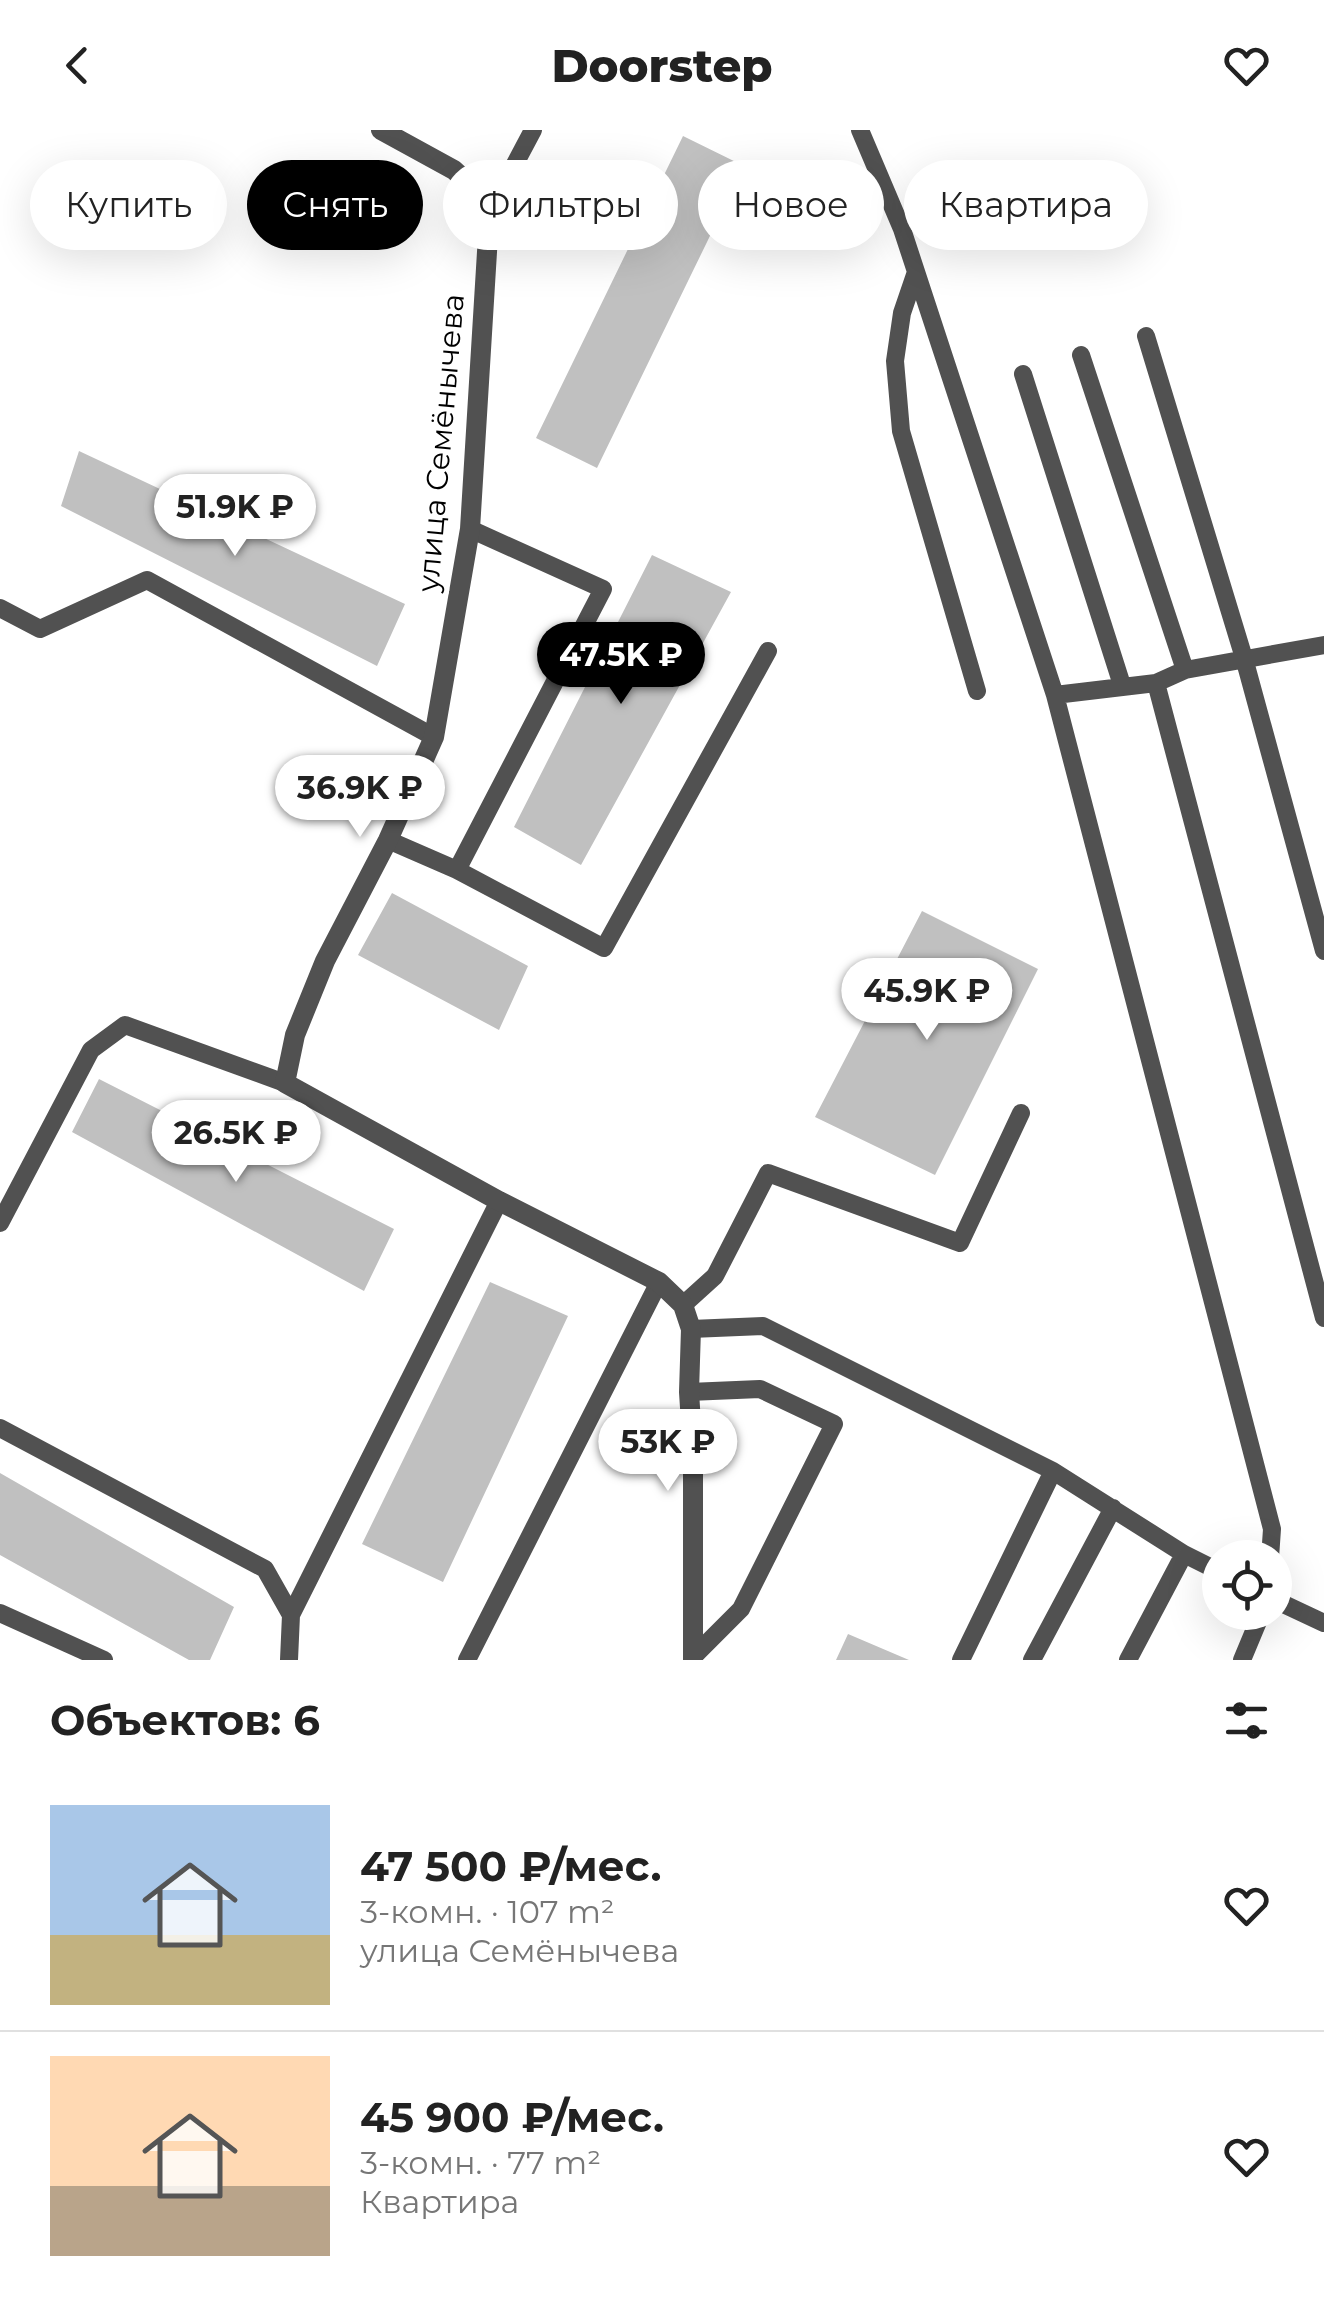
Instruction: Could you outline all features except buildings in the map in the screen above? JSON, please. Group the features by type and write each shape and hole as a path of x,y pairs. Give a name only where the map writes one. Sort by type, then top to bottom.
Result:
{"street":[{"path":"381,130 443,164"},
{"name":"улица Семёнычева","path":"285,1084 294,1035 434,737 470,529 486,250"},
{"path":"285,1084 660,1282 682,1305 691,1328 688,1392 693,1454 693,1658"}],"lane":[{"path":"517,160 533,130"},
{"path":"860,130 902,228 1055,695 1272,1529 1271,1540"},
{"path":"916,272 902,313 895,361 902,431 977,691"},
{"path":"1146,336 1244,658 1324,951"},
{"path":"1082,355 1186,670"},
{"path":"1023,374 1122,685"},
{"path":"457,870 603,589 470,529"},
{"path":"0,608 40,629 148,580 434,737"},
{"path":"1055,695 1156,683 1186,670 1324,645"},
{"path":"388,840 457,870 604,948 768,652"},
{"path":"1156,683 1324,1318"},
{"path":"0,1223 91,1050 125,1024 285,1084"},
{"path":"682,1305 715,1276 768,1174 960,1242 1021,1113"},
{"path":"288,1660 291,1615 499,1200"},
{"path":"467,1660 660,1282"},
{"path":"691,1328 763,1326 1054,1471 1202,1563"},
{"path":"688,1392 760,1389 834,1424 741,1609 693,1658"},
{"path":"0,1428 266,1569 291,1615"},
{"path":"961,1660 1054,1471"},
{"path":"1032,1660 1113,1508"},
{"path":"1128,1660 1184,1554"},
{"path":"1292,1608 1324,1623"},
{"path":"0,1613 104,1660"},
{"path":"1242,1660 1254,1630"}]}
